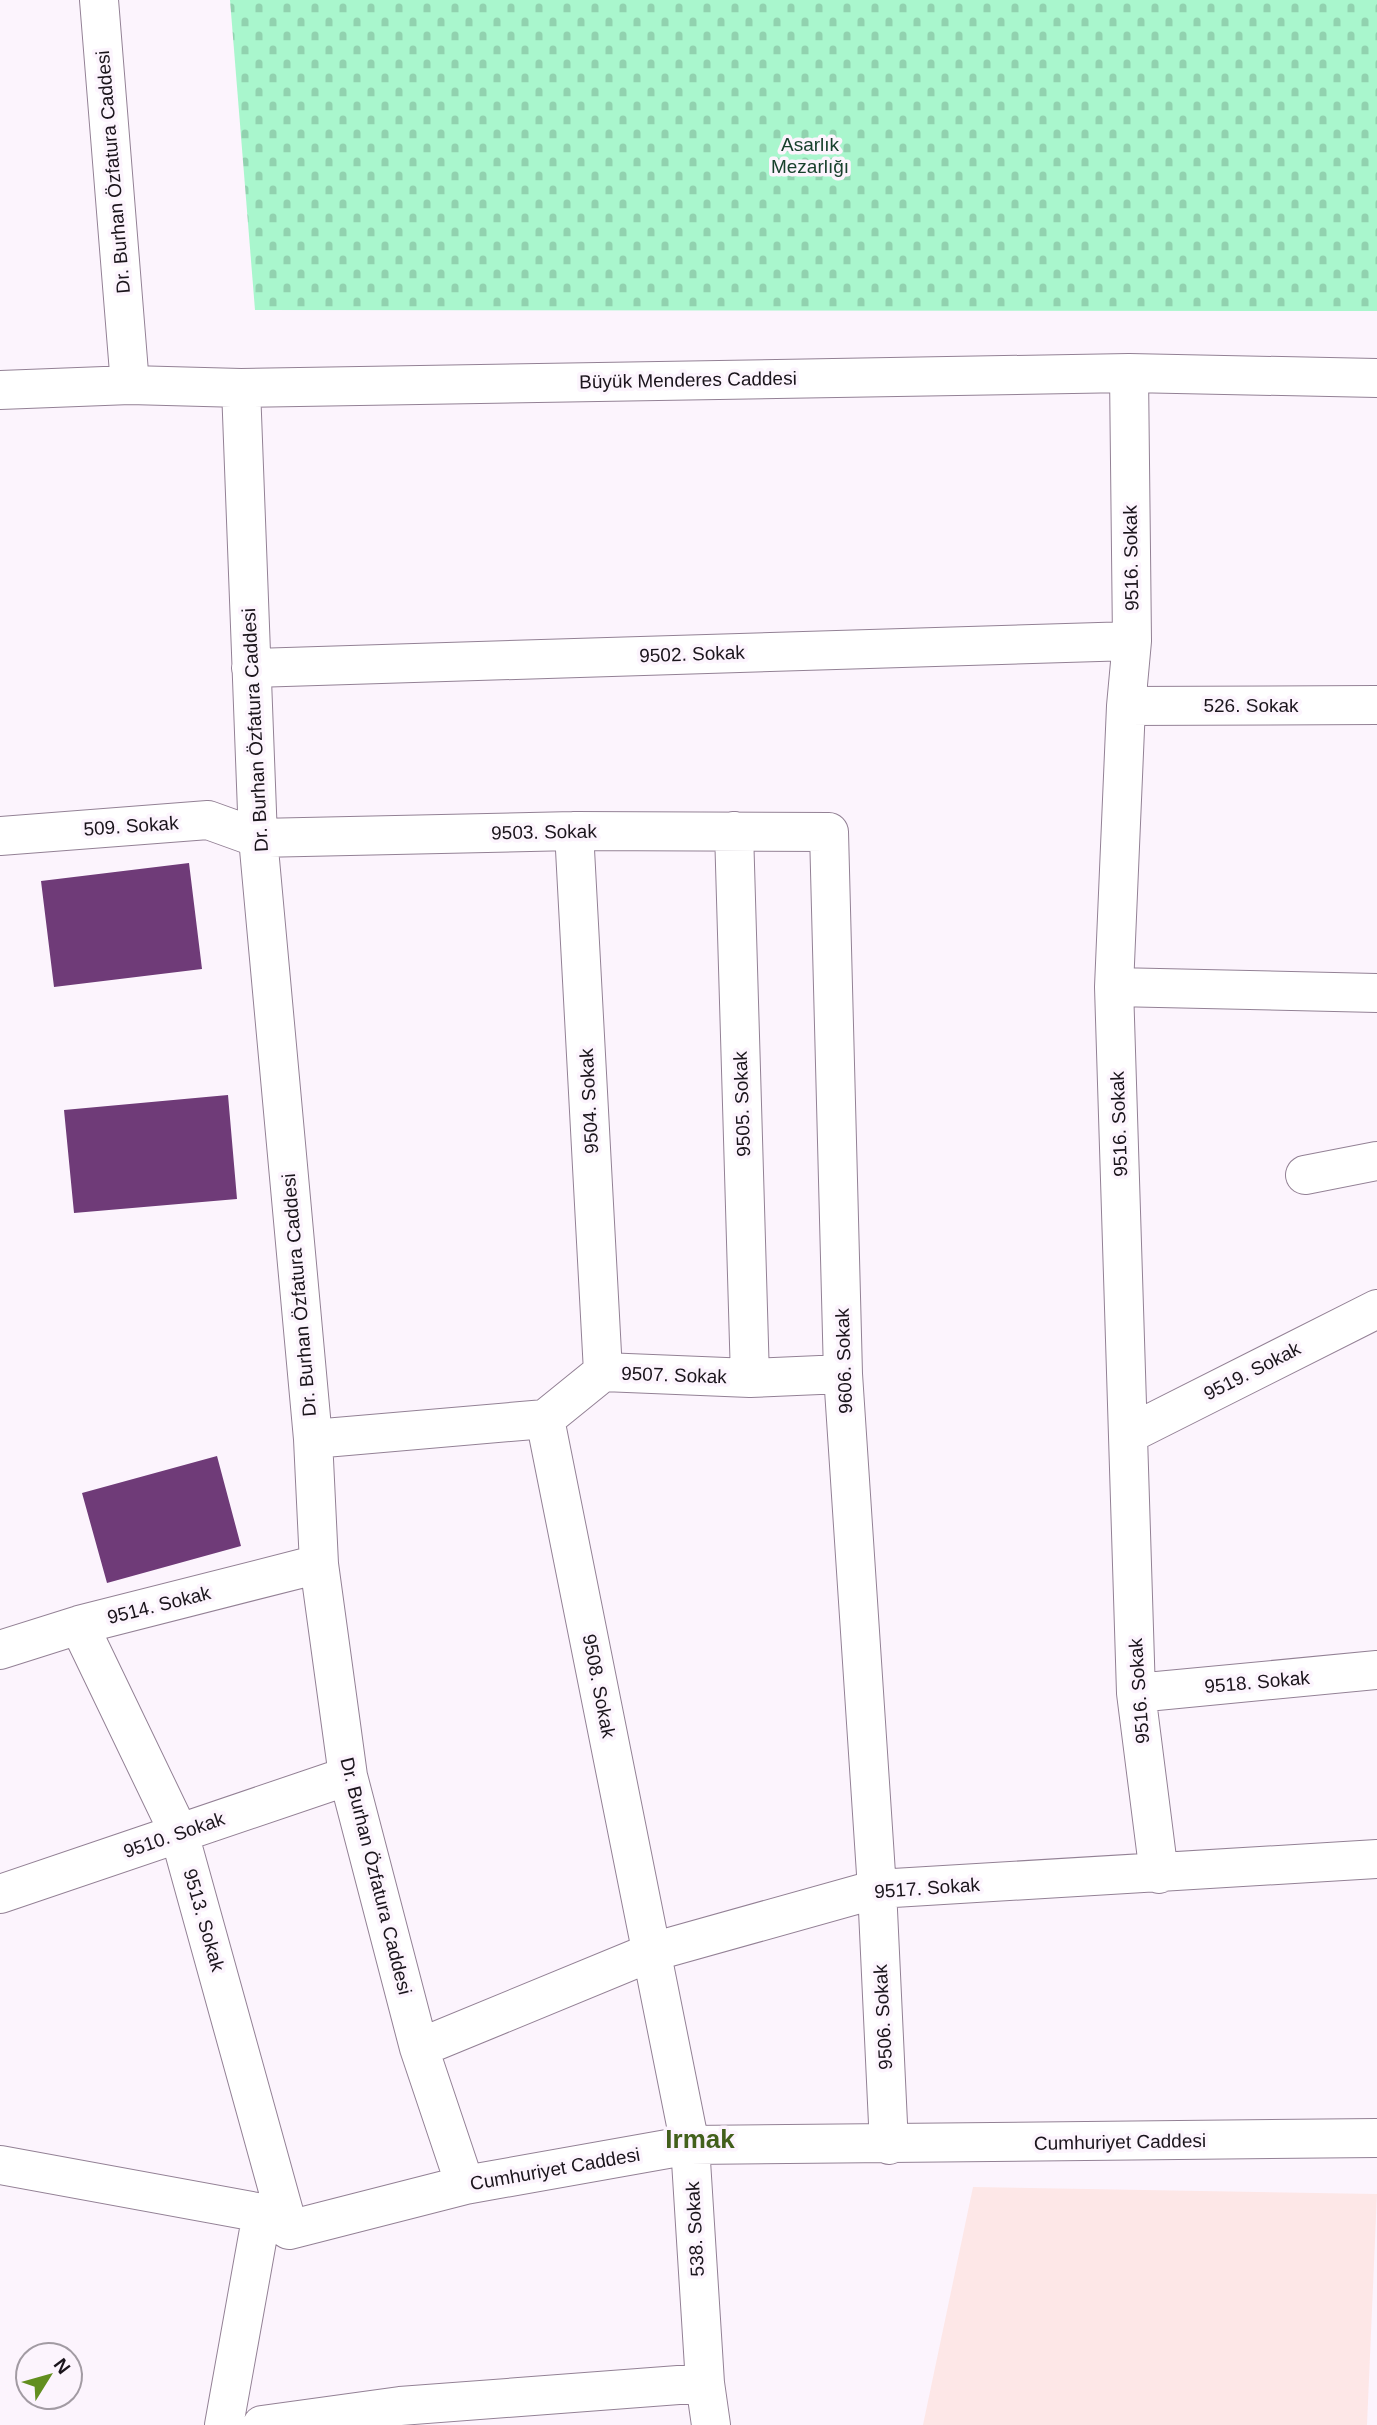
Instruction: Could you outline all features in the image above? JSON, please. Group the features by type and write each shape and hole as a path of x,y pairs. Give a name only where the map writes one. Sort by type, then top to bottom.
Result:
{"street":[{"name":"Dr. Burhan Özfatura Caddesi","path":"99,0 130,385"},
{"name":"Büyük Menderes Caddesi","path":"0,390 130,385 241,388 1129,373 1377,378"},
{"name":"9516. Sokak","path":"1129,373 1132,641 1126,706 1114,987 1136,1693 1159,1874"},
{"name":"Dr. Burhan Özfatura Caddesi","path":"241,388 258,838 313,1439 319,1564 348,1776 419,2048 465,2185"},
{"name":"9502. Sokak","path":"251,667 1132,641"},
{"name":"526. Sokak","path":"1126,706 1377,705"},
{"name":"509. Sokak","path":"0,836 208,820 258,838"},
{"name":"9503. Sokak","path":"258,838 574,831 829,832"},
{"name":"9504. Sokak","path":"574,831 603,1372"},
{"name":"9505. Sokak","path":"734,831 750,1378"},
{"name":"9606. Sokak","path":"829,832 843,1374 877,1889"},
{"path":"1114,987 1377,993"},
{"path":"1305,1175 1377,1161"},
{"name":"9519. Sokak","path":"1129,1434 1377,1310"},
{"name":"9507. Sokak","path":"545,1419 603,1372 750,1378 843,1374"},
{"path":"313,1439 545,1419"},
{"name":"9508. Sokak","path":"545,1419 652,1952"},
{"name":"9514. Sokak","path":"0,1650 79,1625 319,1564"},
{"name":"9513. Sokak","path":"79,1625 179,1833 275,2222"},
{"name":"9518. Sokak","path":"1136,1693 1377,1670"},
{"name":"9510. Sokak","path":"0,1894 348,1776"},
{"name":"9517. Sokak","path":"419,2048 652,1952 877,1889 1377,1859"},
{"name":"9506. Sokak","path":"877,1889 889,2145"},
{"name":"538. Sokak","path":"652,1952 690,2145 705,2383 711,2425"},
{"name":"Cumhuriyet Caddesi","path":"0,2165 275,2222 690,2145 1377,2138"},
{"path":"224,2425 275,2222"},
{"path":"262,2425 401,2416 705,2383"}],"shaded area":[{"path":"973,2187 1377,2194 1367,2425 923,2425"}],"green space":[{"name":"Asarlık Mezarlığı","path":"230,0 1377,0 1377,311 255,310"}],"building":[{"path":"189,863 202,969 54,987 41,881"},
{"path":"228,1095 237,1199 74,1213 64,1110"},
{"path":"217,1456 241,1546 107,1583 82,1493"}],"district":[{"name":"Irmak","path":"700,2139"}]}
